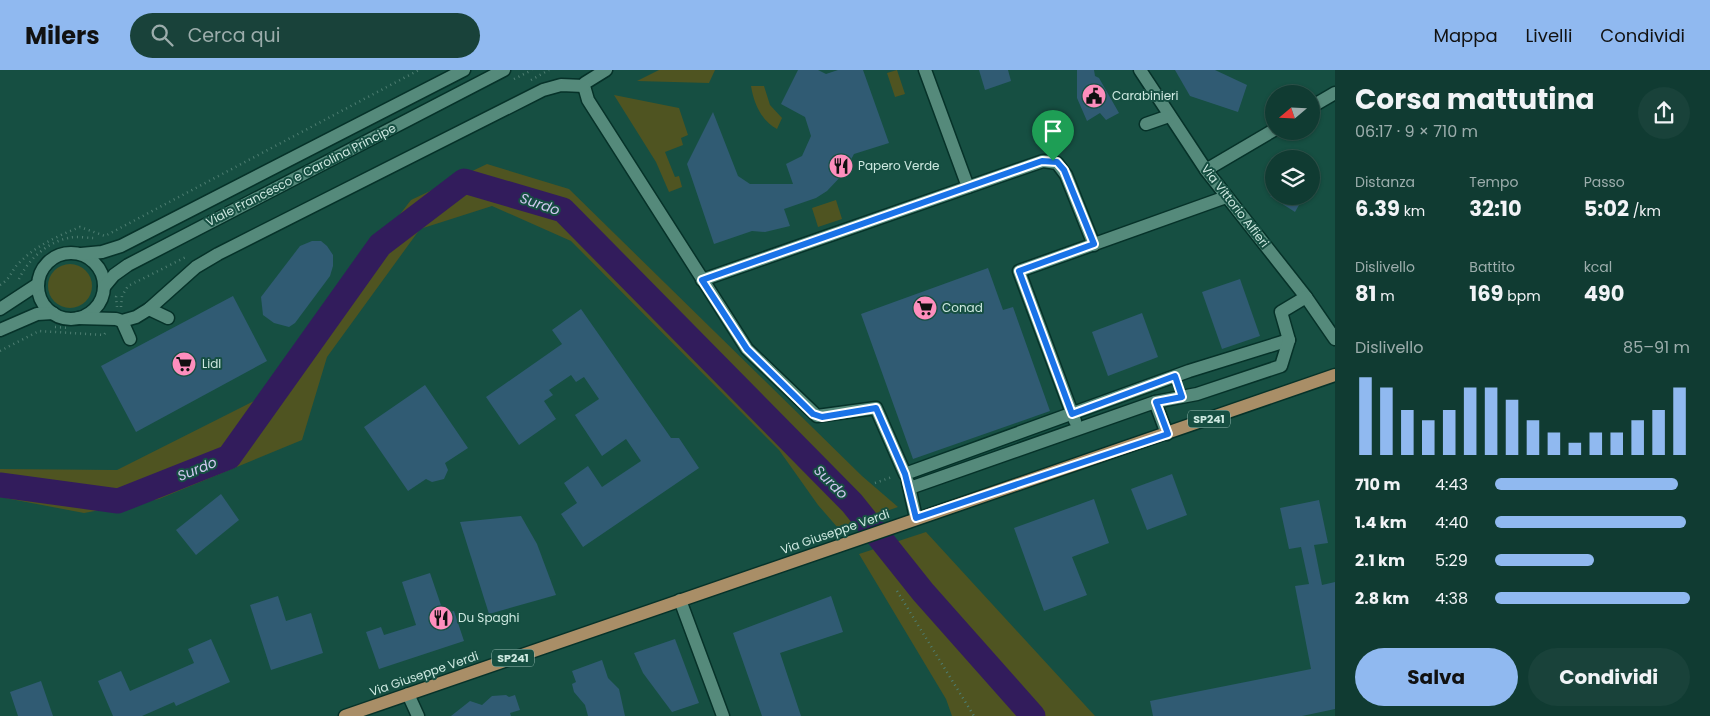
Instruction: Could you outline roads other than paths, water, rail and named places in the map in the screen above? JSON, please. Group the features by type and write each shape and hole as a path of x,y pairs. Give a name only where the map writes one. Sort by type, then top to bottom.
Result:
{"main road":[{"name":"Via Giuseppe Verdi","path":"345,716 1335,375"}],"street":[{"name":"Viale Francesco e Carolina Principe","path":"38,284 43,268 56,256 64,253 102,252 121,246 464,70"},
{"name":"Viale Francesco e Carolina Principe","path":"78,318 93,310 114,276 128,265 504,70"},
{"path":"584,86 591,78 606,70"},
{"path":"925,70 968,187"},
{"name":"Via Vittorio Alfieri","path":"1140,70 1168,116 1206,170 1306,298 1335,339"},
{"path":"0,330 37,314 53,314 69,319 136,318 149,309 196,266 218,254 543,90 561,85 584,86"},
{"path":"584,86 588,100 747,349 813,414 822,417 876,408 905,473 916,518"},
{"path":"1320,102 1335,93"},
{"path":"1146,124 1168,116"},
{"path":"1206,170 1265,135"},
{"path":"702,280 1042,161 1057,162 1066,175 1094,244"},
{"path":"1078,430 1019,271 1226,197"},
{"path":"81,254 95,264 100,271 103,292 116,319 130,339"},
{"path":"0,308 38,284 41,301 53,314"},
{"path":"910,488 1156,402 1182,397 1281,366 1289,340 1281,312 1306,298"},
{"path":"149,309 168,318"},
{"path":"905,473 1175,376 1289,340"},
{"path":"1175,376 1182,397"},
{"path":"1156,402 1168,434"},
{"path":"680,600 723,716"},
{"path":"408,694 418,716"}],"waterway":[{"name":"Surdo","path":"0,485 118,501 229,457 380,245 464,181 563,210 852,503 923,592 1033,716"}],"place":[{"name":"Carabinieri","path":"1094,96"},
{"name":"Papero Verde","path":"841,166"},
{"name":"Conad","path":"925,308"},
{"name":"Lidl","path":"184,364"},
{"name":"Du Spaghi","path":"441,618"}]}
